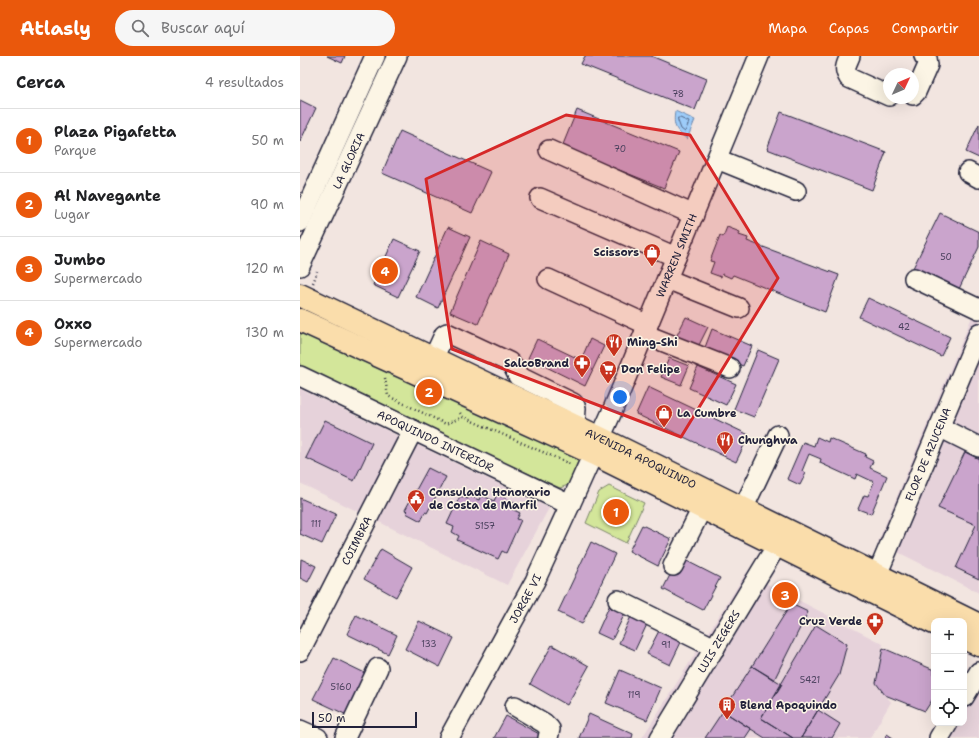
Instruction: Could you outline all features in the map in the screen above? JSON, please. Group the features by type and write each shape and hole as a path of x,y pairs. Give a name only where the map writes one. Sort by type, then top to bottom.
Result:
{"main road":[{"name":"AVENIDA APOQUINDO","path":"300,295 433,359 514,386 575,426 597,446 702,508 931,622"},
{"name":"AVENIDA APOQUINDO","path":"300,320 743,509 979,625"},
{"path":"967,639 979,645"}],"street":[{"name":"LA GLORIA","path":"300,266 319,202 375,56"},
{"name":"LA GLORIA","path":"300,222 319,202 397,56"},
{"name":"WARREN SMITH","path":"597,446 759,56"},
{"path":"850,56 846,67 846,72 849,78 883,93"},
{"path":"919,85 928,65 927,58 924,56"},
{"path":"549,150 694,215"},
{"path":"717,159 796,191"},
{"path":"540,198 676,257"},
{"path":"914,278 979,309"},
{"path":"548,279 646,329 730,368"},
{"path":"667,279 739,308"},
{"path":"433,359 444,335 447,333 509,362 513,366 514,386"},
{"name":"FLOR DE AZUCENA","path":"877,575 979,333"},
{"name":"APOQUINDO INTERIOR","path":"300,376 570,505"},
{"path":"940,427 979,447"},
{"name":"COIMBRA","path":"300,651 413,430"},
{"path":"743,509 778,435"},
{"name":"JORGE VI","path":"449,738 535,581 597,446"},
{"path":"672,566 702,508"},
{"name":"LUIS ZEGERS","path":"660,738 777,545"},
{"path":"618,600 715,648"},
{"path":"345,738 378,668"},
{"path":"967,692 979,672"},
{"path":"515,706 550,729 548,738"},
{"path":"939,738 946,726"}],"path":[{"path":"385,378 388,396 446,424 463,417 570,464"}],"highlighted area":[{"path":"566,115 690,135 778,278 681,437 452,349 426,179"}],"shaded area":[{"path":"979,300 979,593 878,542"},
{"path":"300,389 549,508 507,585 300,483"},
{"path":"746,573 883,644 876,683 891,702 870,738 642,738"},
{"path":"976,688 979,689 979,738 945,738 952,726 967,726 967,702"}],"green space":[{"path":"300,326 575,453 579,459 568,485 560,488 300,370"},
{"path":"609,486 644,503 626,543 586,523 599,492"}],"water":[{"path":"675,111 695,120 687,139 677,130 674,120"}],"building":[{"path":"327,56 345,56 342,63"},
{"path":"585,56 651,56 707,79 695,110 581,64"},
{"path":"300,100 316,108 300,142"},
{"path":"577,110 679,152 664,188 562,147"},
{"path":"781,112 886,152 872,190 767,149"},
{"path":"979,124 979,158 966,152"},
{"path":"400,131 491,172 472,213 382,173"},
{"path":"940,213 979,232 979,247 959,289 913,268"},
{"path":"448,227 470,237 438,308 416,297"},
{"path":"727,227 740,232 739,235 748,238 747,241 839,275 825,312 733,275 731,278 722,274 721,277 710,273 714,262 710,261 720,235 723,237"},
{"path":"394,239 420,251 398,297 373,285"},
{"path":"481,241 509,254 478,324 450,312"},
{"path":"868,298 950,337 941,356 859,317"},
{"path":"686,317 708,327 698,347 676,337"},
{"path":"712,329 752,346 743,366 704,350"},
{"path":"537,339 581,360 590,339 604,346 585,386 528,358"},
{"path":"758,350 779,359 754,417 734,409"},
{"path":"669,358 689,366 681,385 661,377"},
{"path":"698,367 736,384 726,405 689,388"},
{"path":"648,387 749,435 736,462 636,414"},
{"path":"325,420 372,443 354,481 306,458"},
{"path":"817,437 828,442 829,438 866,454 865,457 873,461 870,468 887,476 871,514 858,509 864,495 868,496 874,482 857,474 855,479 820,463 821,459 809,454 802,471 806,473 800,485 787,479 803,442 814,446"},
{"path":"965,452 979,459 979,579 956,568 976,525 938,508"},
{"path":"428,468 446,477 427,513 425,512 421,521 406,513 408,511 405,510"},
{"path":"497,494 514,502 512,509 520,513 517,519 521,520 506,553 502,551 498,559 457,540 459,536 452,532 454,527 447,524 460,496 468,499 469,496 479,500 481,495 494,501"},
{"path":"300,498 336,514 322,544 300,534"},
{"path":"642,525 671,539 658,566 629,551"},
{"path":"591,542 615,554 582,624 558,612"},
{"path":"381,549 412,567 396,597 364,579"},
{"path":"679,557 720,578 703,610 663,589"},
{"path":"301,559 316,566 308,582 300,578"},
{"path":"611,602 627,609 612,640 597,633"},
{"path":"791,604 808,612 774,680 752,666"},
{"path":"633,612 649,620 635,650 619,643"},
{"path":"356,615 397,635 388,654 347,634"},
{"path":"419,621 454,638 440,667 405,649"},
{"path":"662,625 684,636 670,665 647,654"},
{"path":"816,625 847,644 839,675 801,738 793,738 761,718"},
{"path":"552,645 589,666 567,705 530,684"},
{"path":"883,648 931,669 931,702 925,711 885,695 876,683"},
{"path":"334,658 369,675 349,716 313,699"},
{"path":"752,666 782,684 761,718 793,738 765,738 723,711"},
{"path":"620,670 661,688 647,720 606,703"},
{"path":"818,710 840,724 832,738 801,738"},
{"name":"Blend Apoquindo","path":"723,711 751,729 745,738 705,738"},
{"path":"589,714 633,734 632,738 579,738"},
{"path":"506,716 543,736 542,738 494,738"},
{"path":"887,734 893,738 885,738"}],"place":[{"name":"Scissors","path":"652,267"},
{"name":"Oxxo","path":"385,271"},
{"name":"Ming-Shi","path":"614,357"},
{"name":"SalcoBrand","path":"582,378"},
{"name":"Don Felipe","path":"608,384"},
{"name":"Al Navegante","path":"429,392"},
{"name":"La Cumbre","path":"664,428"},
{"name":"Chunghwa","path":"725,455"},
{"name":"Plaza Pigafetta","path":"616,512"},
{"name":"Consulado Honorario de Costa de Marfil","path":"416,513"},
{"name":"Jumbo","path":"785,595"},
{"name":"Cruz Verde","path":"875,636"},
{"name":"Blend Apoquindo","path":"727,720"}]}
